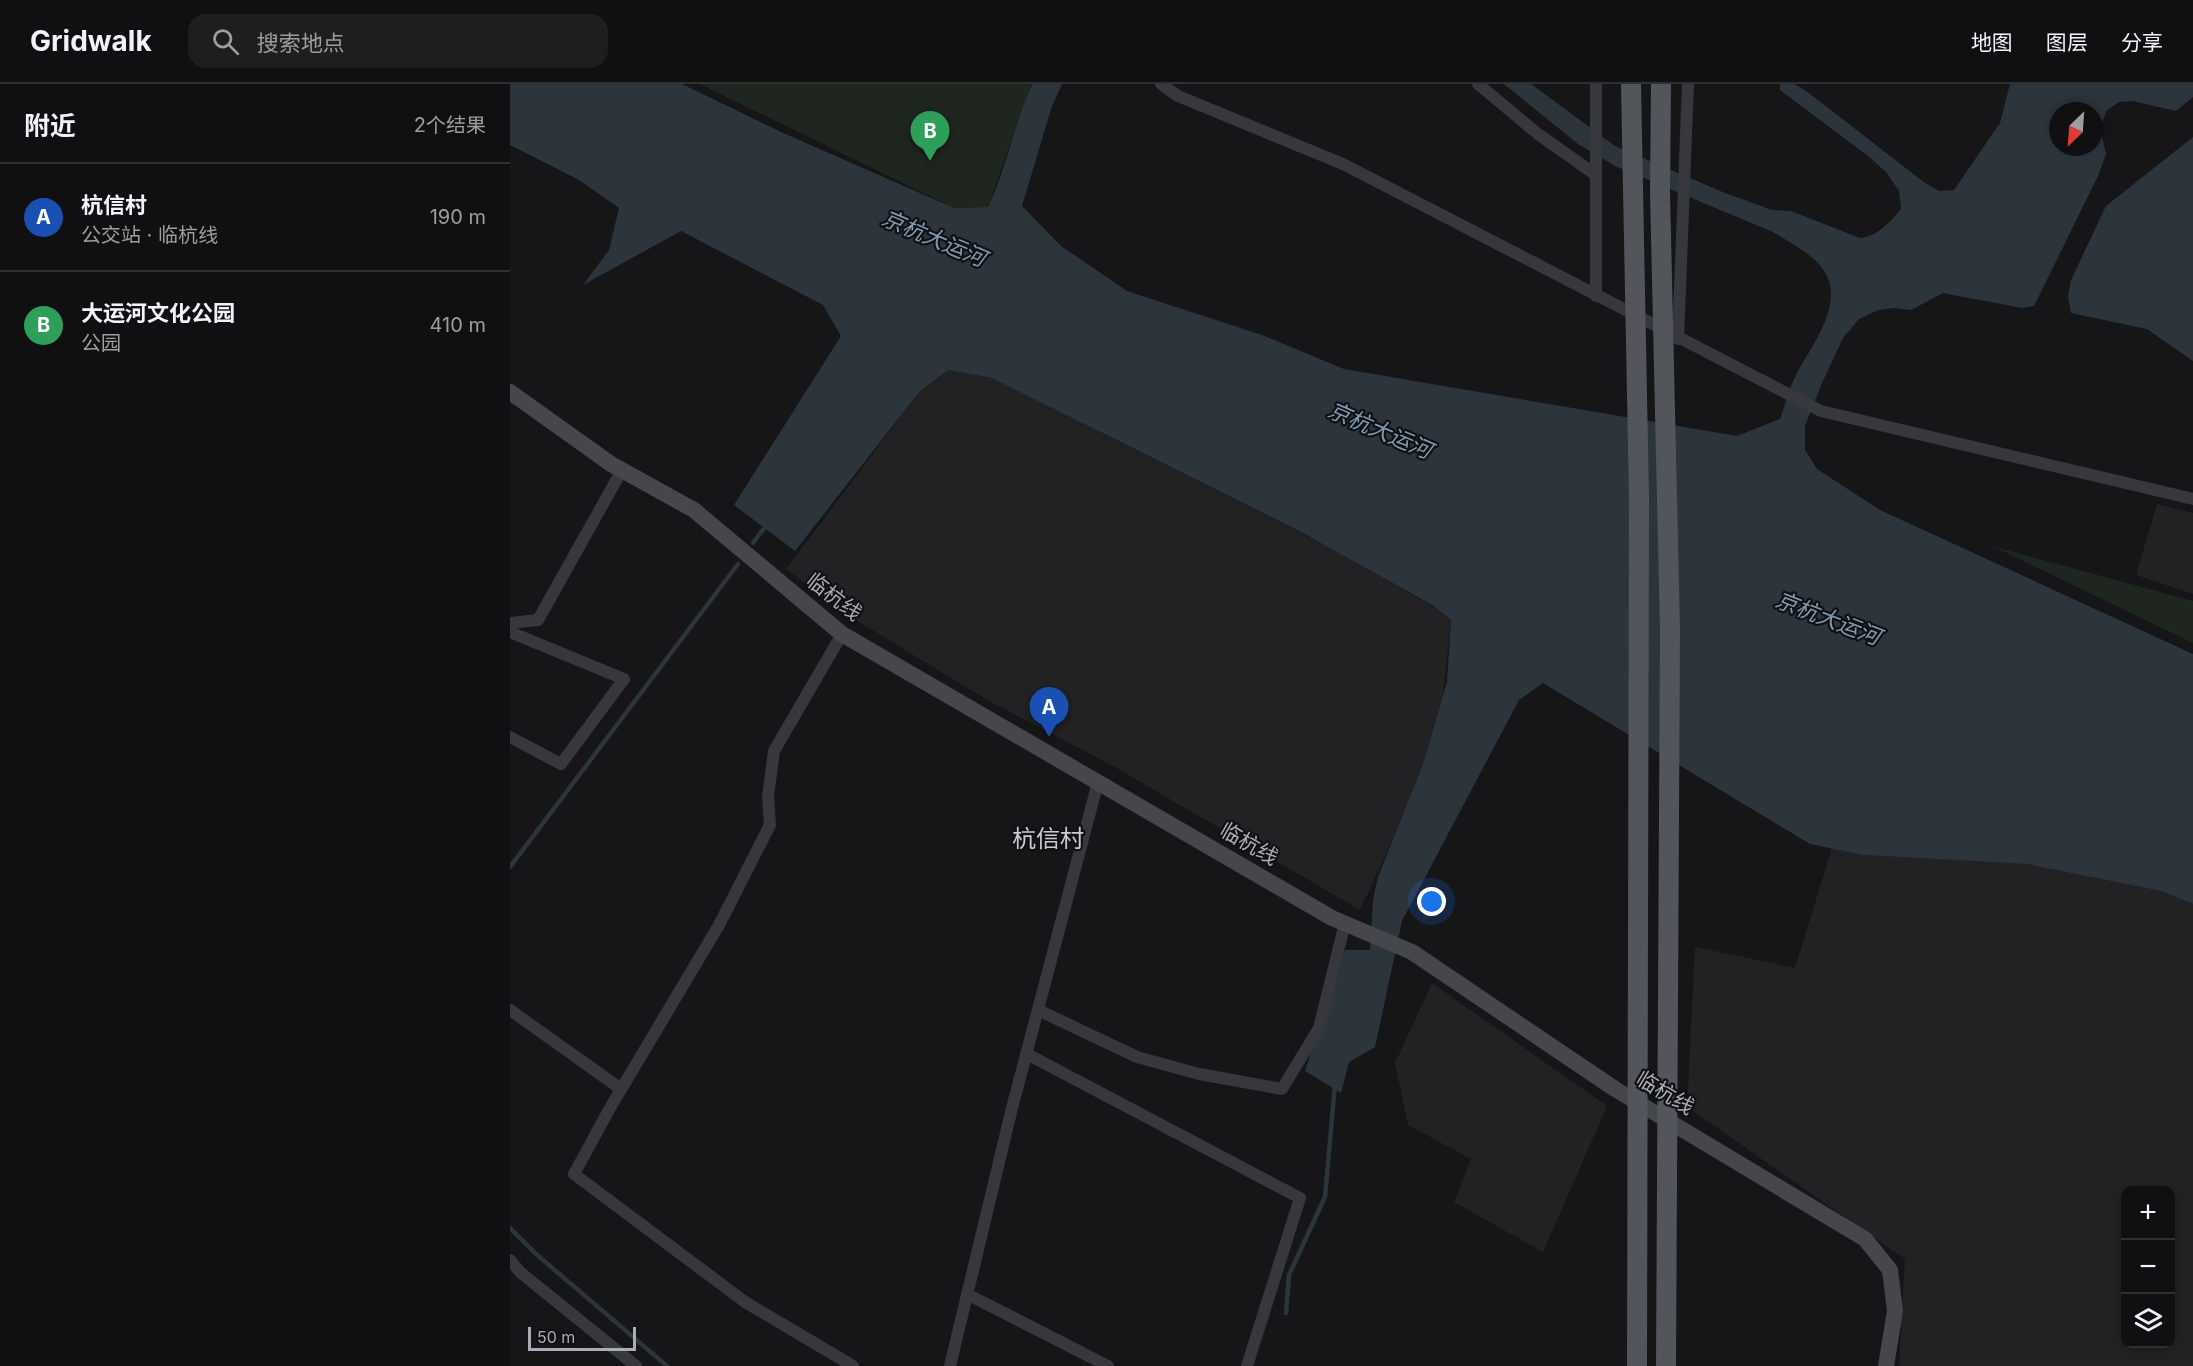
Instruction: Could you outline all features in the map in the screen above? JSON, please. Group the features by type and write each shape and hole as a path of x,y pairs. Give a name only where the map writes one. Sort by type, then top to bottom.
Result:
{"main road":[{"path":"1631,84 1639,498 1637,1366"},
{"path":"1661,84 1660,192 1670,630 1666,1366"}],"street":[{"path":"1161,84 1178,96 1343,164 1821,411 2193,499"},
{"path":"1478,84 1538,134 1596,175"},
{"path":"1596,84 1596,296"},
{"path":"1678,339 1688,84"},
{"name":"临杭线","path":"511,395 622,470 694,510 842,634 1345,923 1412,952 1615,1089 1865,1239 1890,1270 1895,1311 1886,1366"},
{"path":"510,623 538,620 622,470"},
{"path":"510,632 624,679 561,764 510,737"},
{"path":"842,634 774,751 768,797 770,825 719,925 621,1089 574,1174 745,1302 852,1366"},
{"path":"950,1366 1038,1010 1098,782"},
{"path":"1038,1010 1137,1057 1199,1074 1282,1089 1319,1028 1345,923"},
{"path":"510,1010 621,1089"},
{"path":"1027,1054 1300,1198 1247,1366"},
{"path":"510,1260 520,1272 636,1366"},
{"path":"967,1294 1108,1366"}],"shaded area":[{"path":"700,84 1031,84 988,207 954,208"},
{"path":"948,370 992,378 1325,545 1432,606 1451,620 1443,695 1423,764 1393,839 1360,910 1113,766 987,700 848,615 786,569 920,391"},
{"path":"2157,504 2193,513 2193,594 2136,575"},
{"path":"1992,546 2193,601 2193,643"},
{"path":"1832,848 1864,855 2026,864 2161,891 2193,904 2193,1366 1899,1366 1905,1259 1687,1107 1695,947 1795,968"},
{"path":"1432,983 1607,1106 1543,1252 1454,1202 1471,1159 1408,1125 1395,1063"}],"water":[{"name":"京杭大运河","path":"510,84 682,84 781,132 954,208 988,207 1032,84 1062,84 1051,109 1022,206 1061,246 1127,291 1262,335 1344,369 1737,436 1780,419 1794,380 1816,341 1827,315 1831,289 1823,269 1803,251 1773,232 1615,166 1578,144 1504,84 1531,84 1615,146 1725,193 1772,210 1791,211 1860,238 1878,232 1901,209 1899,191 1886,172 1780,90 1780,84 1794,84 1805,90 1925,183 1939,191 1954,190 2000,123 2010,84 2193,84 2193,97 2176,111 2132,101 2119,102 2107,110 2103,120 2103,102 2049,102 2049,156 2103,156 2103,141 2106,154 2098,176 2034,306 2022,308 1943,293 1911,310 1894,308 1878,310 1859,319 1843,338 1822,383 1805,426 1805,450 1817,469 1880,510 2193,654 2193,904 2161,891 2026,864 1864,855 1810,844 1543,683 1519,700 1402,921 1375,1047 1349,1062 1341,1093 1305,1071 1345,950 1370,950 1373,900 1378,877 1423,764 1447,682 1451,620 1432,605 1303,533 992,378 948,370 920,391 795,551 734,505 841,336 823,305 681,231 583,285 609,250 619,208 579,180 510,145"},
{"path":"2193,137 2193,361 2147,329 2071,313 2068,297 2071,280 2106,206"}],"waterway":[{"path":"753,543 768,523"},
{"path":"510,867 738,564"},
{"path":"1286,1313 1289,1275 1325,1197 1335,1084"},
{"path":"510,1228 536,1254 667,1366"}],"place":[{"name":"大运河文化公园","path":"930,161"},
{"name":"杭信村","path":"1049,737"}],"district":[{"name":"杭信村","path":"1048,839"}]}
